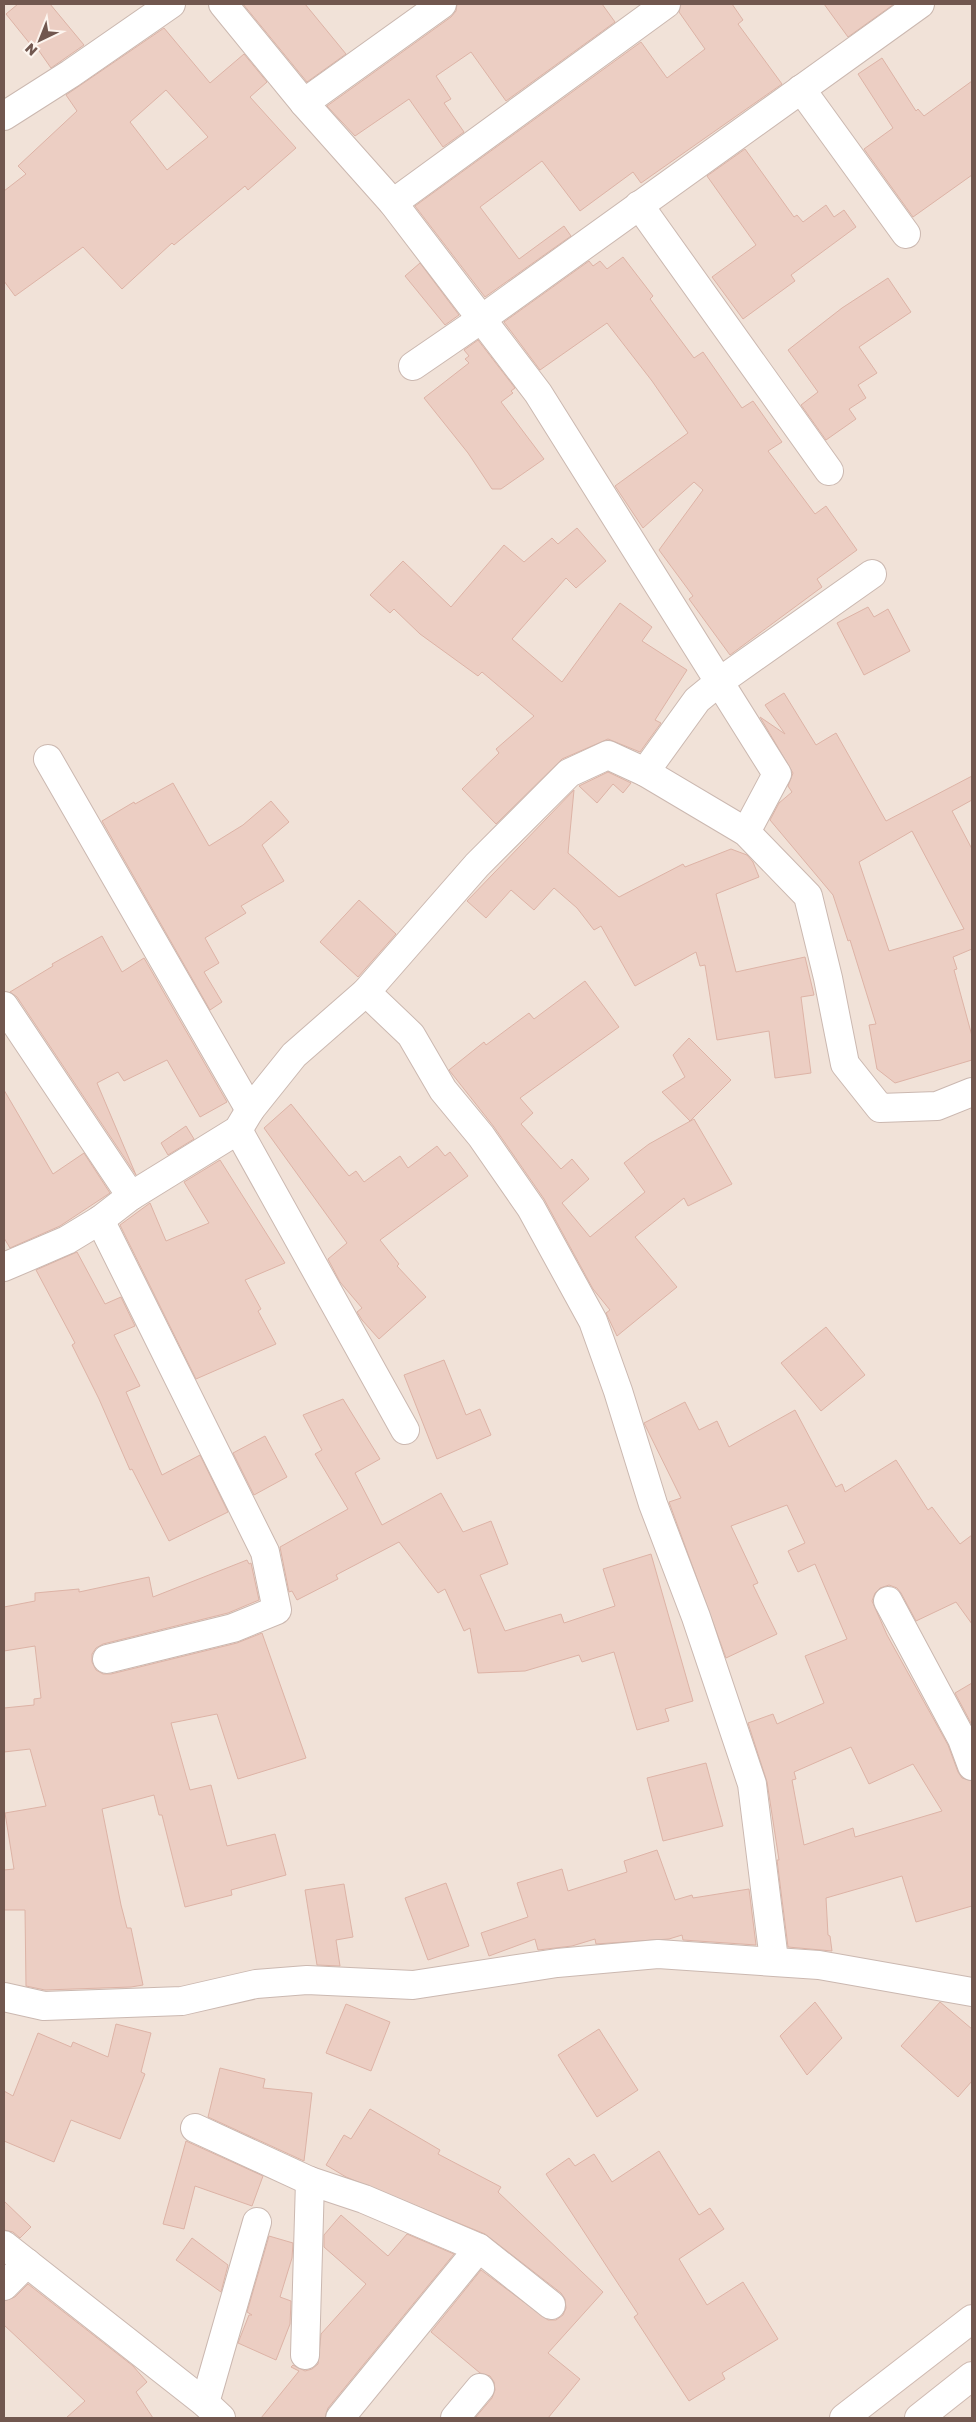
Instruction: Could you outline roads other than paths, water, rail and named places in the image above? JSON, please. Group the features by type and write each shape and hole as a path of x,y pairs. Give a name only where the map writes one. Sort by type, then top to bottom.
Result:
{"street":[{"path":"4,116 70,74 171,4"},
{"path":"223,4 304,103 393,203 483,318 538,393 777,774 746,832"},
{"path":"304,103 442,4"},
{"path":"413,366 483,318 920,4"},
{"path":"393,203 651,8"},
{"path":"800,89 906,234"},
{"path":"639,205 829,471"},
{"path":"645,772 697,700 718,682 872,574"},
{"path":"4,1268 67,1240 100,1220 131,1196 244,1120 294,1055 366,992 477,865 569,773 608,755 645,772 746,832 808,896 828,978 845,1064 880,1108 937,1106 972,1092"},
{"path":"48,759 244,1120 405,1430"},
{"path":"366,992 411,1035 443,1090 481,1136 531,1208 593,1321 618,1391 653,1504 696,1617 752,1784 774,1960"},
{"path":"4,1006 131,1196"},
{"path":"100,1220 264,1552 277,1610 233,1628 107,1660"},
{"path":"888,1601 962,1739 972,1766"},
{"path":"4,1997 44,2006 182,2001 256,1984 307,1980 413,1985 557,1963 658,1954 774,1960 820,1965 962,1992 972,1992"},
{"path":"195,2128 310,2181 364,2199 479,2248 552,2305"},
{"path":"305,2355 310,2181"},
{"path":"4,2245 213,2410 257,2222"},
{"path":"340,2418 479,2248"},
{"path":"4,2286 27,2263"},
{"path":"844,2418 972,2319"},
{"path":"919,2418 972,2376"},
{"path":"454,2418 480,2388"}]}
